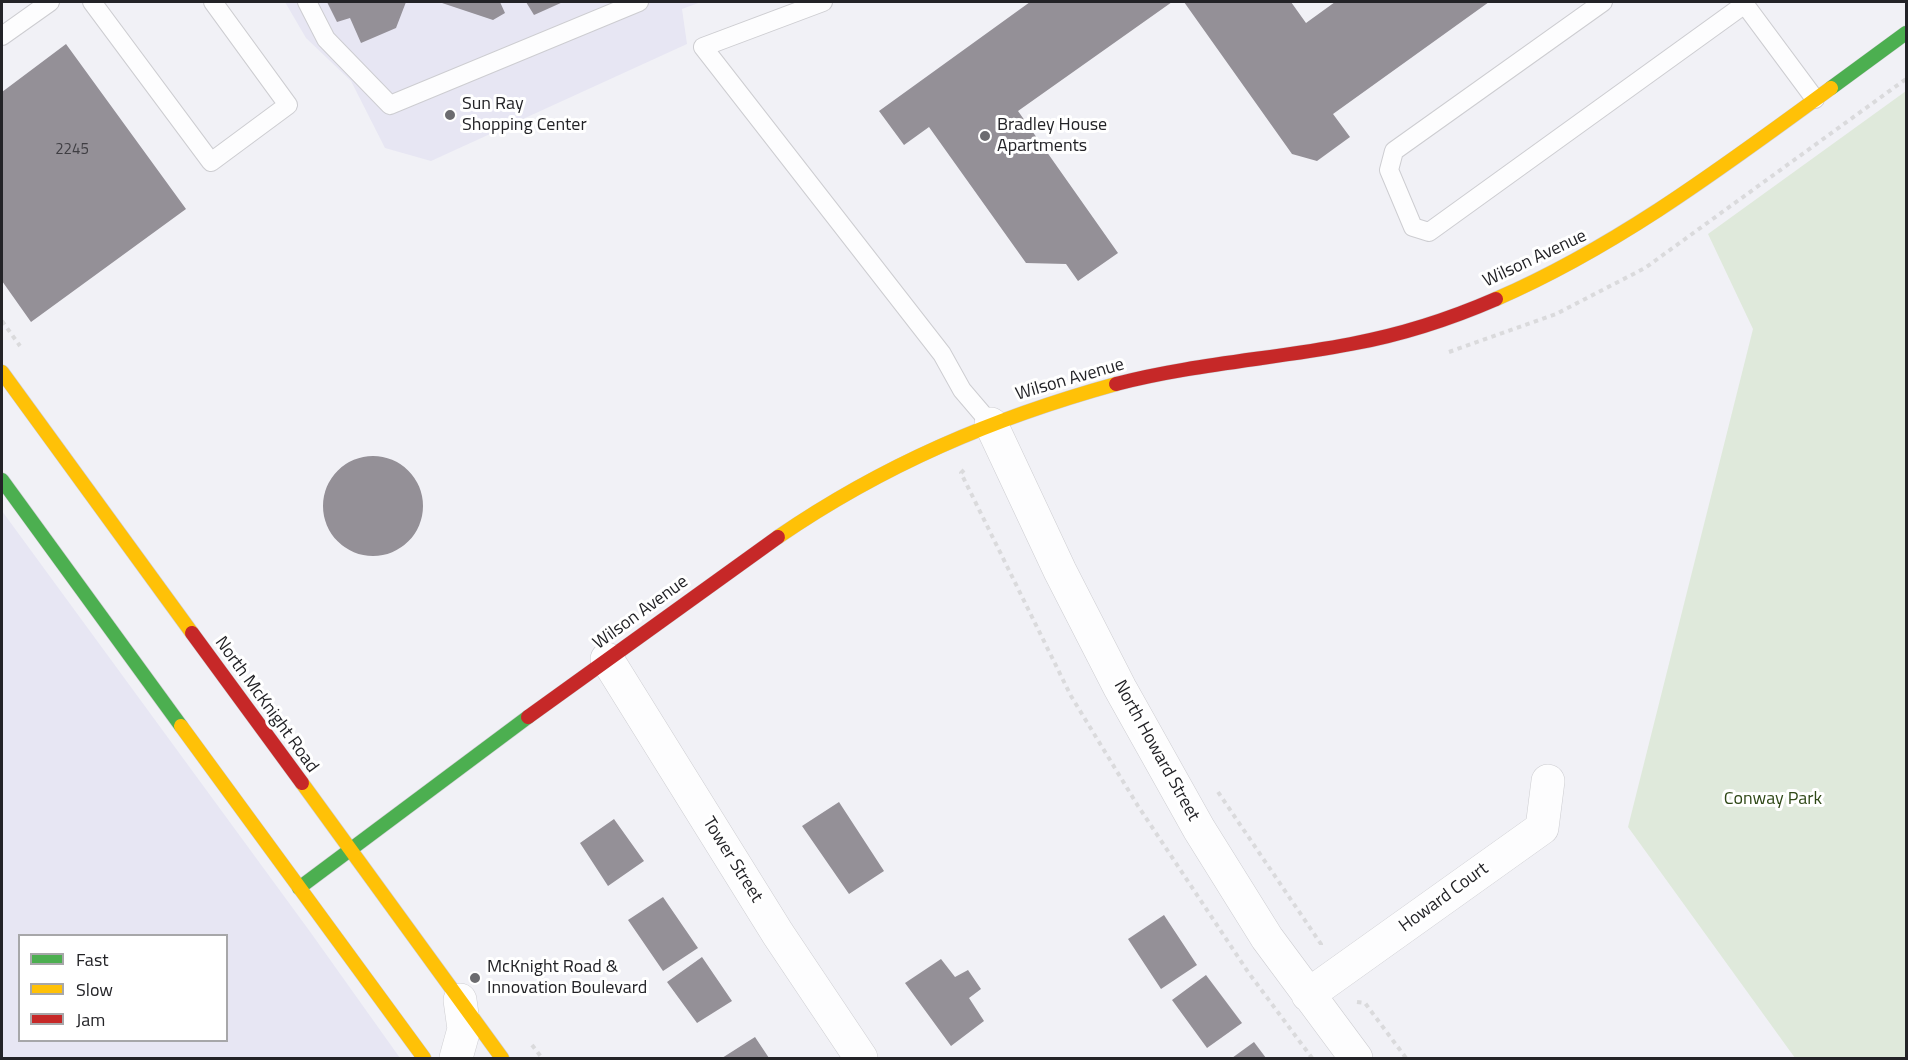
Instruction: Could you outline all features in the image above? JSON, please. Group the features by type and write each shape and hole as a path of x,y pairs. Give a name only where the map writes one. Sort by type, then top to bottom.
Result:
{"street":[{"name":"Wilson Avenue","path":"299,888 607,659 785,532 834,500 910,459 991,424 1093,390 1188,368 1354,343 1433,322 1525,287 1602,248 1657,213 1906,33"},
{"name":"North McKnight Road","path":"2,372 502,1059"},
{"name":"North Howard Street","path":"991,424 1060,571 1120,688 1199,829 1267,938 1356,1059"},
{"path":"2,480 424,1059"},
{"name":"Tower Street","path":"607,659 778,934 861,1059"},
{"name":"Howard Court","path":"1308,995 1542,828 1548,782"},
{"path":"456,1059 464,1029 460,1000"}],"lane":[{"path":"2,36 50,2"},
{"path":"92,2 211,162 288,105 213,2"},
{"path":"307,2 326,39 390,105 639,2"},
{"path":"823,2 703,47 942,354 962,390 991,424"},
{"path":"1603,2 1394,151 1389,170 1413,227 1429,232 1744,3 1815,99"}],"path":[{"path":"968,465 961,473 1071,696 1138,806 1248,972 1312,1059"},
{"path":"1213,785 1321,944 1320,951"},
{"path":"1357,1002 1365,1003 1406,1059"}],"shaded area":[{"name":"Sun Ray Shopping Center","path":"285,2 701,2 682,9 687,44 431,161 385,148 351,81 306,38"},
{"path":"2,511 311,933 400,1058 2,1058"}],"green space":[{"name":"Conway Park","path":"1906,91 1906,1058 1795,1058 1628,827 1753,329 1708,234"}],"building":[{"path":"327,2 406,2 396,28 361,43 350,18 337,22"},
{"path":"439,2 500,2 505,13 493,20"},
{"path":"526,2 563,2 534,15"},
{"name":"Bradley House Apartments","path":"1030,2 1172,2 1018,111 1118,253 1078,281 1066,264 1026,263 929,127 904,145 879,111"},
{"path":"1184,2 1291,2 1306,23 1335,2 1489,2 1333,114 1350,137 1317,161 1292,154"},
{"path":"66,44 186,209 31,322 2,281 2,92"},
{"path":"373,456 392,460 408,471 419,487 423,506 419,525 408,541 392,552 373,556 354,552 338,541 327,525 323,506 327,487 338,471 354,460"},
{"path":"839,802 884,871 849,894 802,826"},
{"path":"614,819 644,861 608,886 580,843"},
{"path":"663,897 698,948 663,971 628,920"},
{"path":"1164,915 1197,965 1161,989 1128,939"},
{"path":"702,957 732,1001 697,1023 667,982"},
{"path":"941,959 955,977 968,970 981,989 969,998 984,1021 951,1046 905,983"},
{"path":"1206,975 1242,1023 1207,1048 1172,1000"},
{"path":"755,1037 769,1058 722,1058"},
{"path":"1254,1042 1266,1058 1232,1058"}],"traffic: fast":[{"path":"1831,88 1906,33"},
{"path":"2,480 181,726"},
{"path":"299,888 528,717"}],"traffic: slow":[{"path":"1496,299 1585,255 1627,230 1710,175 1831,88"},
{"path":"2,372 192,633"},
{"path":"778,537 858,488 940,446 1026,412 1116,384"},
{"path":"181,726 424,1058"},
{"path":"302,783 502,1058"}],"traffic: jam":[{"path":"1116,384 1174,371 1322,349 1388,336 1425,326 1496,299"},
{"path":"528,717 778,537"},
{"path":"192,633 302,783"}],"place":[{"name":"Sun Ray Shopping Center","path":"450,115"},
{"name":"Bradley House Apartments","path":"985,136"},
{"name":"McKnight Road & Innovation Boulevard","path":"475,978"}]}
